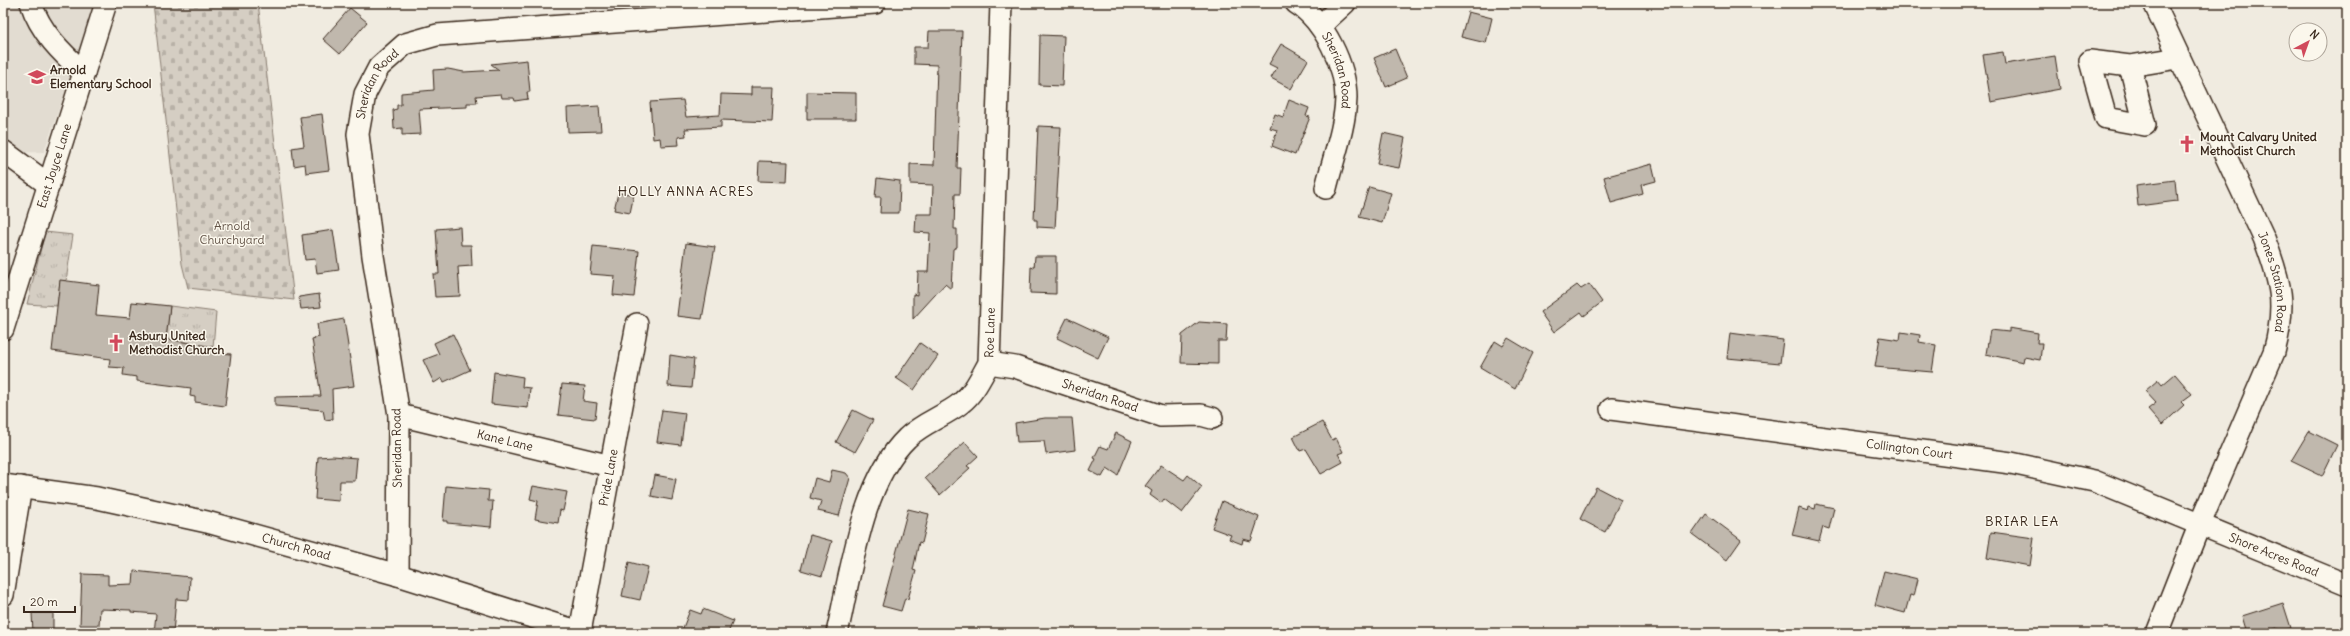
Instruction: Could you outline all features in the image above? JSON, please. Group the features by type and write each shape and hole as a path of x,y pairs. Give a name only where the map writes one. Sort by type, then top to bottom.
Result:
{"street":[{"path":"31,3 34,14 58,50 84,73"},
{"name":"East Joyce Lane","path":"3,329 106,3"},
{"name":"Sheridan Road","path":"398,575 399,416 372,256 358,134 365,94 379,67 404,44 437,35 875,3"},
{"name":"Roe Lane","path":"837,633 864,516 888,459 908,437 962,403 976,386 989,363 1001,3"},
{"name":"Sheridan Road","path":"1296,3 1320,26 1331,43 1336,55 1346,96 1344,117 1326,188"},
{"name":"Sheridan Road","path":"1320,26 1344,3"},
{"name":"Jones Station Road","path":"2154,3 2178,58 2264,238 2277,272 2281,300 2281,325 2274,352 2200,526 2157,633"},
{"path":"2130,66 2178,58"},
{"path":"3,151 49,185"},
{"name":"Pride Lane","path":"582,632 637,324"},
{"name":"Sheridan Road","path":"989,363 1015,367 1162,416 1201,415 1212,418"},
{"name":"Collington Court","path":"1610,409 2011,463 2094,481 2200,526"},
{"name":"Kane Lane","path":"399,416 611,466"},
{"path":"3,595 12,486"},
{"name":"Church Road","path":"12,486 97,498 207,522 398,575 582,632"},
{"name":"Shore Acres Road","path":"2200,526 2347,585"}],"shaded area":[{"name":"Arnold Elementary School","path":"3,3 96,3 44,152 3,153"}],"green space":[{"name":"Arnold Churchyard","path":"153,3 258,3 294,300 188,288 182,264"},
{"path":"45,232 73,235 66,281 60,281 57,306 27,304"},
{"path":"170,306 216,312 213,347 166,339"}],"building":[{"path":"350,8 367,22 340,54 323,39"},
{"path":"1468,12 1492,18 1486,43 1461,37"},
{"path":"929,31 962,31 957,168 961,168 960,194 955,194 954,229 957,229 957,247 953,249 951,289 945,284 913,319 913,294 917,295 918,272 928,272 930,233 915,232 916,214 932,214 933,185 910,184 910,164 934,165 937,65 914,64 914,47 928,47"},
{"path":"1040,35 1064,36 1062,86 1039,85"},
{"path":"1281,44 1308,60 1291,89 1271,78 1277,68 1269,64"},
{"path":"1395,49 1407,78 1386,87 1374,58"},
{"path":"2003,52 2005,64 2055,56 2060,89 1991,102 1983,55"},
{"path":"527,60 530,92 527,92 528,99 515,101 514,98 502,98 501,94 476,96 477,103 467,103 467,107 419,109 421,134 402,135 402,128 394,129 393,110 397,109 397,105 401,105 401,93 434,90 433,70 448,69 464,72 499,70 491,64"},
{"path":"751,87 774,87 772,122 721,120 721,127 685,129 686,136 678,137 679,145 661,146 660,138 653,139 650,102 683,100 686,117 720,115 721,94 751,95"},
{"path":"807,92 856,93 856,119 807,119"},
{"path":"1289,100 1309,108 1306,116 1310,117 1295,155 1272,146 1277,130 1270,128 1275,114 1283,117"},
{"path":"599,106 601,131 568,132 567,108"},
{"path":"322,114 329,170 306,173 305,164 294,166 292,148 304,146 300,117"},
{"path":"1038,126 1061,127 1055,228 1037,227 1037,220 1034,220"},
{"path":"1383,133 1405,138 1399,168 1377,164"},
{"path":"759,161 788,162 787,182 758,181"},
{"path":"1652,164 1656,181 1641,185 1643,194 1611,203 1604,177"},
{"path":"877,178 900,181 899,213 880,213 881,197 875,197"},
{"path":"2175,180 2177,201 2138,206 2136,185"},
{"path":"1369,187 1391,193 1382,223 1359,217"},
{"path":"618,193 634,194 630,213 614,210"},
{"path":"460,227 461,245 471,245 472,266 458,267 460,296 435,297 433,274 439,274 436,229"},
{"path":"333,230 339,270 317,273 315,259 305,260 302,235"},
{"path":"686,243 715,247 702,319 677,316"},
{"path":"593,246 639,251 634,297 613,295 615,276 590,274"},
{"path":"1035,256 1056,256 1056,294 1030,293 1031,267 1034,268"},
{"name":"Asbury United Methodist Church","path":"60,280 99,285 96,315 130,318 132,302 170,306 166,339 213,347 212,352 231,354 225,406 195,402 195,397 190,396 191,388 137,381 137,377 123,375 124,368 109,367 110,359 52,351"},
{"path":"1589,284 1602,302 1584,316 1581,312 1554,332 1540,312 1577,285 1581,289"},
{"path":"319,294 321,307 301,309 299,297"},
{"path":"1067,318 1108,337 1098,358 1057,338"},
{"path":"344,319 354,386 332,389 333,419 325,420 323,410 275,406 275,397 321,396 312,339 319,337 317,324"},
{"path":"1199,322 1227,324 1226,341 1218,341 1218,364 1181,363 1182,335"},
{"path":"2009,328 2038,333 2037,343 2042,343 2040,360 2024,357 2023,362 1986,354 1990,330 2009,332"},
{"path":"1901,332 1920,335 1919,342 1936,345 1932,372 1875,367 1880,337 1900,340"},
{"path":"1730,333 1783,340 1780,363 1727,358"},
{"path":"453,334 470,370 444,382 442,378 434,383 423,360 439,354 434,343"},
{"path":"1508,338 1533,353 1515,389 1480,368 1495,341 1503,346"},
{"path":"920,343 938,356 914,390 896,378"},
{"path":"670,355 694,359 691,388 668,386"},
{"path":"494,372 523,377 522,387 530,388 528,408 491,404"},
{"path":"2175,374 2192,394 2181,402 2184,405 2162,425 2148,409 2156,403 2145,391 2158,380 2162,385"},
{"path":"562,384 585,386 583,401 597,403 595,419 558,415"},
{"path":"662,410 685,413 681,445 657,442"},
{"path":"853,410 873,420 855,452 836,442"},
{"path":"1045,418 1072,418 1075,450 1046,454 1044,441 1017,442 1015,423"},
{"path":"1322,422 1332,440 1336,438 1343,452 1338,454 1343,462 1321,474 1306,449 1300,451 1293,437"},
{"path":"2309,431 2337,445 2322,476 2291,461"},
{"path":"1116,433 1132,441 1118,475 1107,468 1102,477 1090,471 1096,459 1094,458 1100,446 1108,449"},
{"path":"965,442 978,456 967,466 970,468 940,495 925,478"},
{"path":"333,456 357,458 355,481 340,481 339,501 315,499 318,457"},
{"path":"1161,465 1184,480 1188,475 1202,487 1182,513 1164,499 1161,503 1150,495 1152,491 1145,486"},
{"path":"832,470 846,473 850,478 839,516 818,511 821,501 810,498 815,478 829,482"},
{"path":"655,475 676,479 672,500 651,496"},
{"path":"446,486 489,490 488,501 493,501 491,527 447,523 447,521 443,521"},
{"path":"533,486 567,492 563,511 560,510 558,523 535,519 538,501 530,499"},
{"path":"1596,487 1621,500 1605,532 1580,519"},
{"path":"1222,501 1259,517 1251,541 1243,539 1242,544 1229,539 1231,535 1212,528"},
{"path":"1816,504 1834,508 1829,529 1823,527 1819,541 1792,535 1799,508 1808,511 1809,507 1815,509"},
{"path":"908,509 929,514 922,543 919,542 913,570 916,571 908,599 905,598 901,611 882,606"},
{"path":"1706,514 1741,540 1727,560 1692,534"},
{"path":"1991,532 2034,538 2030,566 1987,558"},
{"path":"810,535 832,541 822,576 801,570"},
{"path":"629,562 648,567 640,600 622,596"},
{"path":"134,571 190,577 189,600 176,599 173,633 154,633 156,614 131,612 131,610 100,609 99,625 80,625 82,574 108,575 108,585 133,584"},
{"path":"1884,571 1918,579 1914,596 1910,595 1905,613 1875,605"},
{"path":"2283,603 2291,628 2278,632 2277,628 2261,633 2247,633 2242,616"},
{"path":"703,609 733,621 728,633 681,633 690,610 701,614"},
{"path":"32,613 53,613 53,633 33,633"}],"place":[{"name":"Arnold Elementary School","path":"37,77"},
{"name":"Mount Calvary United Methodist Church","path":"2187,144"},
{"name":"Asbury United Methodist Church","path":"116,343"}],"district":[{"name":"HOLLY ANNA ACRES","path":"686,191"},
{"name":"BRIAR LEA","path":"2022,521"}]}
